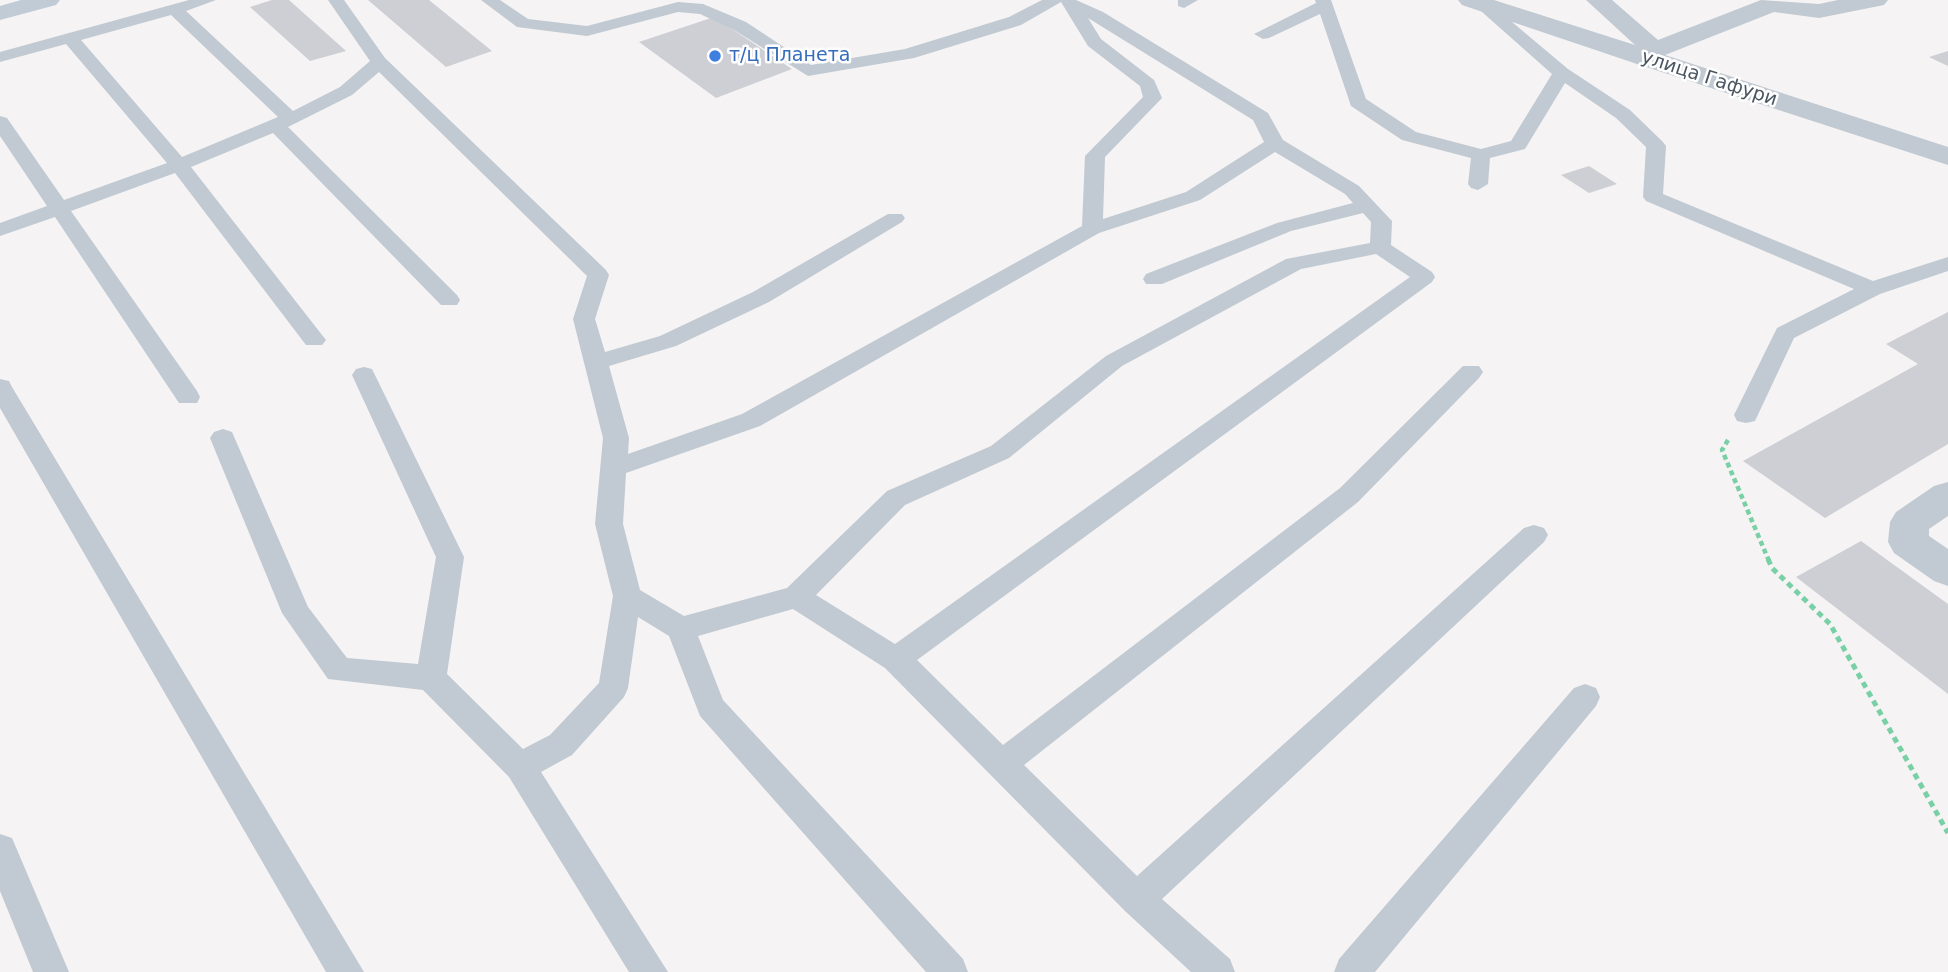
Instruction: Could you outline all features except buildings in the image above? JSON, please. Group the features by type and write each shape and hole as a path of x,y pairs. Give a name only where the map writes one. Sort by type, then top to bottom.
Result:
{"main road":[{"path":"0,13 48,0"}],"street":[{"path":"1598,0 1651,55 1772,2 1819,11 1876,0"},
{"name":"улица Гафури","path":"1476,2 1651,55 1948,156"},
{"path":"1948,496 1910,522 1908,542 1948,570"}],"lane":[{"path":"0,57 208,0"},
{"path":"336,0 379,62 598,275 584,319 616,438 609,524 627,596 613,688 561,745 520,766"},
{"path":"489,0 523,23 587,31 678,7 703,9 740,26 808,71 908,54 1015,21 1054,0"},
{"path":"1476,2 1562,73 1623,114 1656,146 1653,197 1872,289"},
{"path":"1263,34 1324,3 1358,102 1409,136 1481,155 1518,145 1562,73"},
{"path":"1070,4 1097,16 1261,117 1275,144 1352,190 1382,221 1380,247"},
{"path":"1070,4 1094,42 1148,84 1153,98 1095,156 1091,229"},
{"path":"174,9 284,122 449,300"},
{"path":"70,38 179,164 314,340"},
{"path":"0,230 284,122 346,91 379,62"},
{"path":"0,122 57,210 188,397"},
{"path":"614,468 751,421 1091,229 1193,196 1275,144"},
{"path":"1478,184 1481,155"},
{"path":"1154,279 1284,227 1367,206"},
{"path":"596,362 668,341 761,296 895,218"},
{"path":"681,629 796,597 896,498 1000,452 1114,360 1294,264 1380,247 1424,277 896,659"},
{"path":"1746,415 1786,333 1872,289 1948,264"},
{"path":"1003,763 1349,495 1471,372"},
{"path":"364,375 450,557 431,678"},
{"path":"0,387 346,972"},
{"path":"223,438 296,613 339,670 431,678 520,766 650,972"},
{"path":"1137,899 1534,535"},
{"path":"627,596 681,629 711,707 950,972"},
{"path":"796,597 896,659 1137,899 1217,972"},
{"path":"1352,972 1585,697"},
{"path":"0,849 51,972"}],"path":[{"path":"1746,415 1722,450 1772,568 1830,624 1948,833"}],"place":[{"name":"т/ц Планета","path":"715,56"}]}
